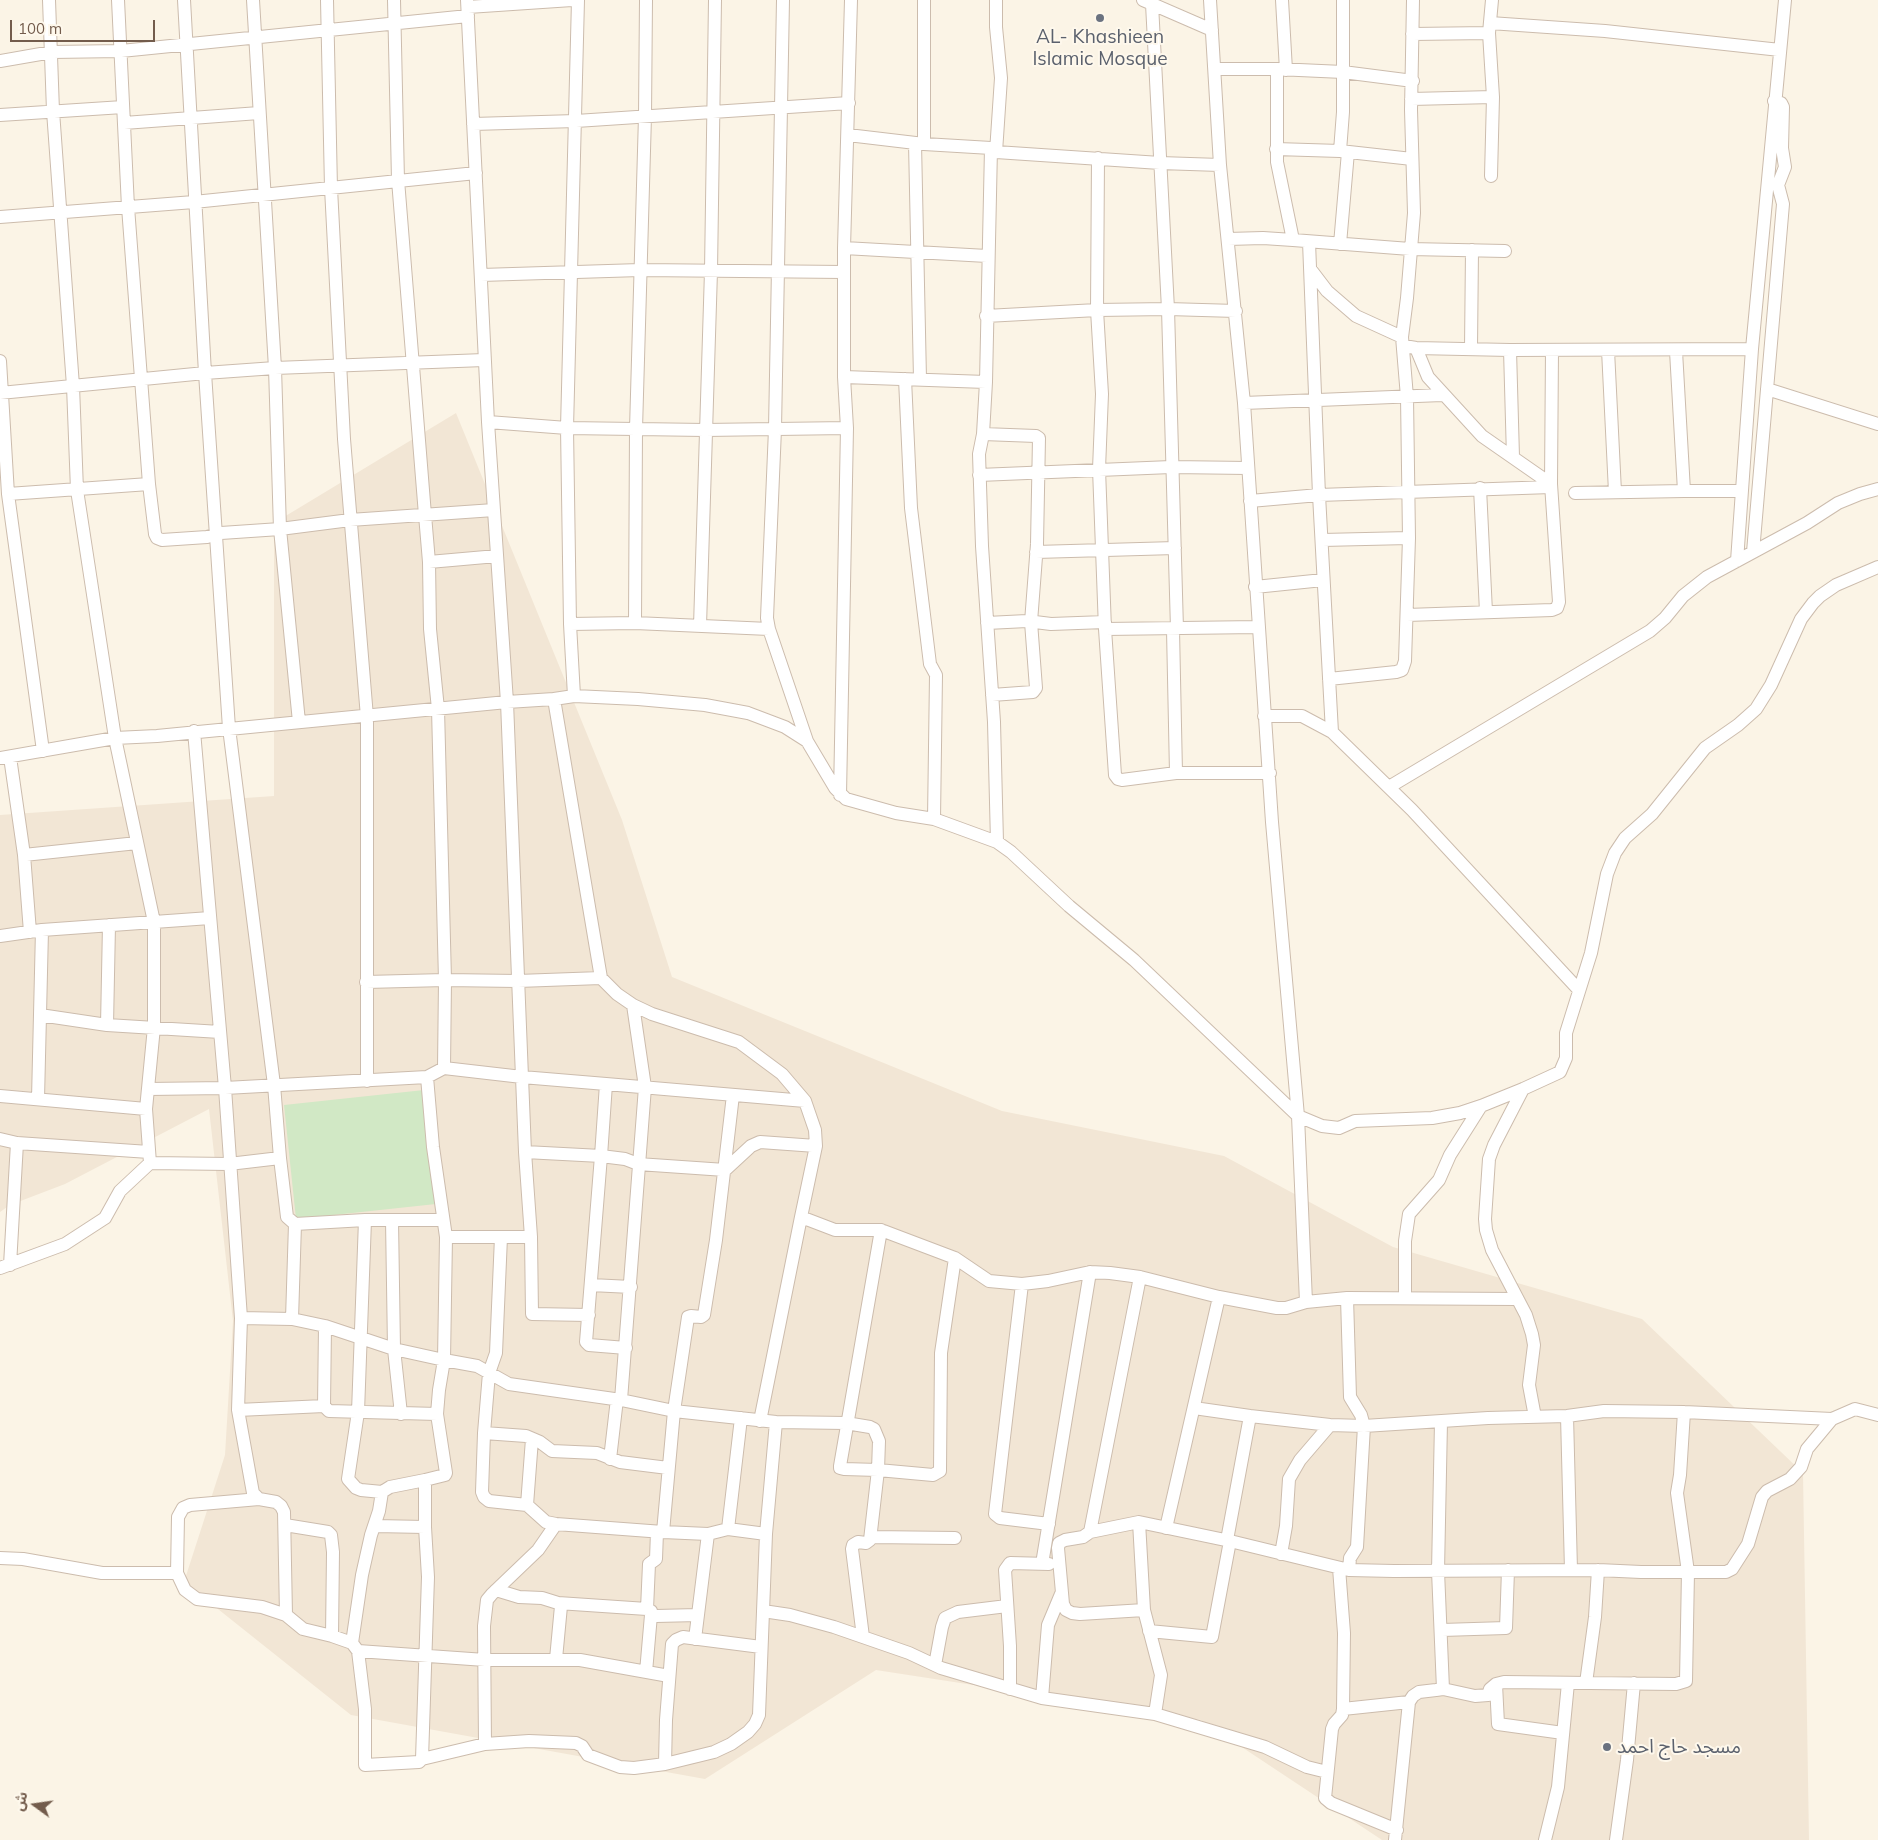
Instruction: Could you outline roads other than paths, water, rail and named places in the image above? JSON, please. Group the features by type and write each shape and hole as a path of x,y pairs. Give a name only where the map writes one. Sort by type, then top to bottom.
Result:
{"street":[{"path":"17,1143 5,1266 64,1244 106,1218 120,1191 149,1158 146,1109 154,1027 154,922 115,738 77,490 73,386 53,111 50,0"},
{"path":"118,0 128,207 149,484 157,538 162,540 207,537 216,534 280,529 350,520 494,510"},
{"path":"184,0 194,202 230,728 274,1084 287,1217 295,1224 365,1220 442,1220"},
{"path":"253,0 275,368 280,529 299,722"},
{"path":"327,0 331,188 344,439 367,717 367,1081"},
{"path":"394,0 398,180 414,362 429,562 430,628 438,709 445,980 444,1068"},
{"path":"0,61 52,52 120,51 256,38 395,23 468,7 515,2 572,0"},
{"path":"574,696 570,624 567,428 578,0"},
{"path":"635,623 636,429 645,116 646,0"},
{"path":"700,626 711,271 715,0"},
{"path":"782,0 775,429 767,618 807,741 840,795 846,799 896,813 934,819 997,842 1011,852 1069,906 1134,960 1298,1116 1322,1126 1339,1128 1355,1121 1432,1118 1460,1113 1482,1106 1524,1090 1560,1072 1566,1058 1566,1033 1590,954 1607,874 1615,853 1625,838 1652,814 1705,748 1738,725 1756,709 1771,685 1801,619 1813,603 1836,585 1878,567"},
{"path":"840,795 847,428 844,377 844,248 851,0"},
{"path":"920,379 920,143 924,0"},
{"path":"996,0 996,27 1001,78 993,150 987,256 986,382 983,434 978,454 992,696 997,842"},
{"path":"1210,0 1220,165 1244,403 1264,716 1298,1116 1306,1302"},
{"path":"1282,0 1282,70 1276,149 1279,177 1293,240"},
{"path":"1340,244 1344,152 1343,0"},
{"path":"1329,679 1396,672 1402,670 1405,661 1409,538 1407,298 1414,212 1411,99 1413,81 1413,0"},
{"path":"1491,176 1493,97 1489,28 1492,0"},
{"path":"1737,561 1752,349 1785,0"},
{"path":"1176,773 1174,488 1171,467 1168,309 1160,163 1148,2 1212,30"},
{"path":"468,7 484,360 507,702 525,1152 531,1237 532,1314 589,1315"},
{"path":"1412,34 1489,28 1605,31 1780,50"},
{"path":"1215,69 1343,72 1413,81"},
{"path":"1411,99 1493,97"},
{"path":"1753,552 1783,204 1778,185 1785,166 1782,148 1783,107 1781,103 1774,101"},
{"path":"474,124 576,121 849,103"},
{"path":"0,116 123,107"},
{"path":"124,123 259,113"},
{"path":"848,135 993,150 1160,163 1220,165"},
{"path":"1276,149 1344,152 1412,159"},
{"path":"1098,158 1096,310 1102,394 1098,469 1105,626 1116,778 1122,780 1176,773 1270,773"},
{"path":"0,217 194,202 476,173"},
{"path":"1228,239 1263,238 1410,249 1505,251"},
{"path":"1309,242 1319,496 1332,732"},
{"path":"844,248 987,256"},
{"path":"1471,348 1472,250"},
{"path":"481,275 640,270 844,272"},
{"path":"1311,270 1327,291 1356,316 1408,344 1510,350 1676,351 1752,349"},
{"path":"986,316 1096,310 1168,309 1236,311"},
{"path":"1408,344 1428,377 1442,395 1459,410 1482,436 1551,485"},
{"path":"1510,350 1513,457"},
{"path":"1407,615 1552,610 1557,608 1559,602 1551,485 1552,350"},
{"path":"1608,350 1615,492"},
{"path":"1676,351 1684,490"},
{"path":"1,393 275,368 484,360"},
{"path":"0,361 8,494 43,751"},
{"path":"844,377 986,382"},
{"path":"906,379 911,508 930,664 936,675 934,819"},
{"path":"1767,390 1878,424"},
{"path":"1244,403 1442,395"},
{"path":"488,422 567,428 705,430 847,428"},
{"path":"983,434 1038,436 1036,552 1031,622 1035,690 992,696"},
{"path":"979,475 1171,467 1248,468"},
{"path":"8,494 149,484"},
{"path":"1250,501 1551,485"},
{"path":"1480,488 1486,612"},
{"path":"1389,787 1650,630 1665,618 1682,596 1697,583 1807,523 1838,503 1878,489"},
{"path":"1575,493 1684,490 1742,491"},
{"path":"1322,540 1409,538"},
{"path":"1036,552 1175,548"},
{"path":"429,562 497,556"},
{"path":"1255,587 1323,580"},
{"path":"987,623 1031,622 1175,629 1258,627"},
{"path":"570,624 635,623 769,629"},
{"path":"38,1099 40,1015 36,931 24,855 5,757 115,738 158,736 194,731 367,717 574,696 638,699 726,708 748,713 785,727 807,741"},
{"path":"554,699 601,978 617,994 633,1005 652,1014 739,1042 782,1074 805,1101 816,1130 816,1146 760,1421"},
{"path":"1264,716 1302,716 1332,732 1389,787 1578,989"},
{"path":"194,731 225,1088 240,1318 238,1410 248,1474 253,1493 259,1500"},
{"path":"24,855 137,843"},
{"path":"0,936 36,931 210,918"},
{"path":"107,1025 109,925"},
{"path":"366,982 518,981 601,978"},
{"path":"610,1459 626,1348 645,1087 633,1005"},
{"path":"40,1015 107,1025 220,1032"},
{"path":"148,1089 225,1088 427,1077 444,1068 522,1077 805,1101"},
{"path":"365,1220 358,1412 348,1479 356,1488 361,1490 382,1492 390,1487 445,1475 446,1473 437,1414 438,1390 444,1360 446,1237 442,1220 427,1077"},
{"path":"606,1084 586,1342 589,1345 626,1348"},
{"path":"1524,1090 1494,1145 1489,1160 1486,1230 1492,1250 1526,1315 1533,1339 1529,1386 1534,1417"},
{"path":"646,1672 649,1564 656,1559 674,1410 688,1317 701,1317 704,1315 711,1276 733,1095"},
{"path":"0,1096 146,1109"},
{"path":"1406,1298 1405,1241 1409,1214 1435,1186 1450,1155 1482,1106"},
{"path":"0,1140 149,1158 229,1164 280,1158"},
{"path":"525,1152 601,1156 625,1159 638,1164 725,1170 751,1146 760,1142 816,1146"},
{"path":"801,1217 835,1230 881,1230 955,1258 989,1281 1022,1284 1048,1281 1090,1272 1140,1277 1219,1297 1277,1308 1286,1308 1306,1302 1347,1298 1517,1299"},
{"path":"392,1220 394,1349 401,1414"},
{"path":"292,1319 295,1224"},
{"path":"881,1230 846,1423 840,1468 932,1475 940,1472 941,1353 955,1258"},
{"path":"446,1237 531,1237"},
{"path":"501,1237 496,1352 489,1373 484,1433 482,1492 484,1497 489,1501 527,1505 546,1522 556,1524 708,1534 728,1529 766,1534"},
{"path":"1042,1564 1090,1272"},
{"path":"1090,1532 1140,1277"},
{"path":"591,1284 631,1287"},
{"path":"1022,1284 995,1514 1000,1518 1049,1524"},
{"path":"1166,1528 1219,1297"},
{"path":"1347,1298 1350,1397 1364,1420 1364,1426 1356,1547 1344,1569 1344,1709 1340,1718 1332,1726 1324,1793 1328,1801 1396,1835 1409,1702 1418,1692 1443,1690 1475,1696 1488,1695 1490,1689 1496,1684 1568,1682 1676,1684 1686,1681 1688,1572 1677,1494 1684,1412"},
{"path":"240,1318 292,1319 326,1326 394,1349 477,1366 510,1384 674,1410 760,1421 846,1423 874,1429 879,1441 871,1537 869,1542 858,1542 852,1549 863,1637"},
{"path":"326,1326 324,1406 329,1411 437,1414"},
{"path":"238,1410 324,1406"},
{"path":"1194,1408 1330,1425 1364,1426 1567,1416 1604,1411 1684,1412 1832,1419 1855,1409 1878,1415"},
{"path":"1149,1630 1212,1637 1250,1416"},
{"path":"1567,1416 1571,1570"},
{"path":"728,1529 741,1418"},
{"path":"1144,1610 1072,1613 1066,1610 1061,1594 1059,1544 1065,1540 1083,1537 1090,1532 1139,1522 1229,1541 1344,1569 1726,1572 1732,1569 1748,1544 1762,1497 1767,1491 1790,1479 1801,1467 1807,1449 1832,1419"},
{"path":"382,1492 362,1575 355,1647 365,1709 366,1765 419,1762 485,1744 529,1741 576,1743 582,1746 588,1755 620,1767 634,1768 666,1764 714,1752 731,1744 748,1732 755,1724 759,1715 766,1534 776,1422"},
{"path":"1441,1422 1438,1571 1442,1630 1443,1690"},
{"path":"1281,1554 1286,1526 1289,1479 1300,1460 1330,1425"},
{"path":"484,1433 526,1436 552,1451 597,1454 620,1462 668,1468"},
{"path":"527,1505 532,1439"},
{"path":"422,1760 428,1577 425,1480"},
{"path":"286,1616 285,1525 284,1512 281,1506 276,1502 259,1500 190,1505 183,1508 178,1517 176,1573 185,1590 197,1598 262,1607 286,1616 303,1629 332,1636 355,1647 424,1657 485,1660 580,1660 669,1676"},
{"path":"1139,1522 1144,1610 1161,1675 1155,1714"},
{"path":"485,1744 484,1626 487,1600 538,1550 556,1524"},
{"path":"285,1525 328,1532 331,1535 333,1552 332,1636"},
{"path":"374,1526 425,1527"},
{"path":"695,1639 708,1534"},
{"path":"871,1537 955,1538"},
{"path":"0,1558 23,1559 102,1574 176,1573"},
{"path":"1010,1689 1006,1566 1010,1563 1059,1565"},
{"path":"1442,1630 1506,1628 1508,1570"},
{"path":"1586,1683 1595,1616 1598,1570"},
{"path":"496,1590 519,1597 542,1598 558,1603 698,1615"},
{"path":"1042,1698 1048,1625 1061,1594"},
{"path":"556,1659 561,1606 558,1603"},
{"path":"935,1665 942,1627 946,1618 958,1612 1007,1606"},
{"path":"763,1611 790,1615 863,1637 909,1653 935,1665 1042,1698 1155,1714 1265,1748 1307,1767 1327,1772"},
{"path":"666,1764 666,1720 672,1644 683,1637 761,1648"},
{"path":"1545,1840 1558,1787 1568,1682"},
{"path":"1616,1840 1627,1760 1634,1683"},
{"path":"1496,1684 1498,1724 1563,1733"},
{"path":"1344,1709 1409,1702"}],"place":[{"name":"AL- Khashieen Islamic Mosque","path":"1100,18"},
{"name":"مسجد حاج احمد","path":"1607,1747"}]}
